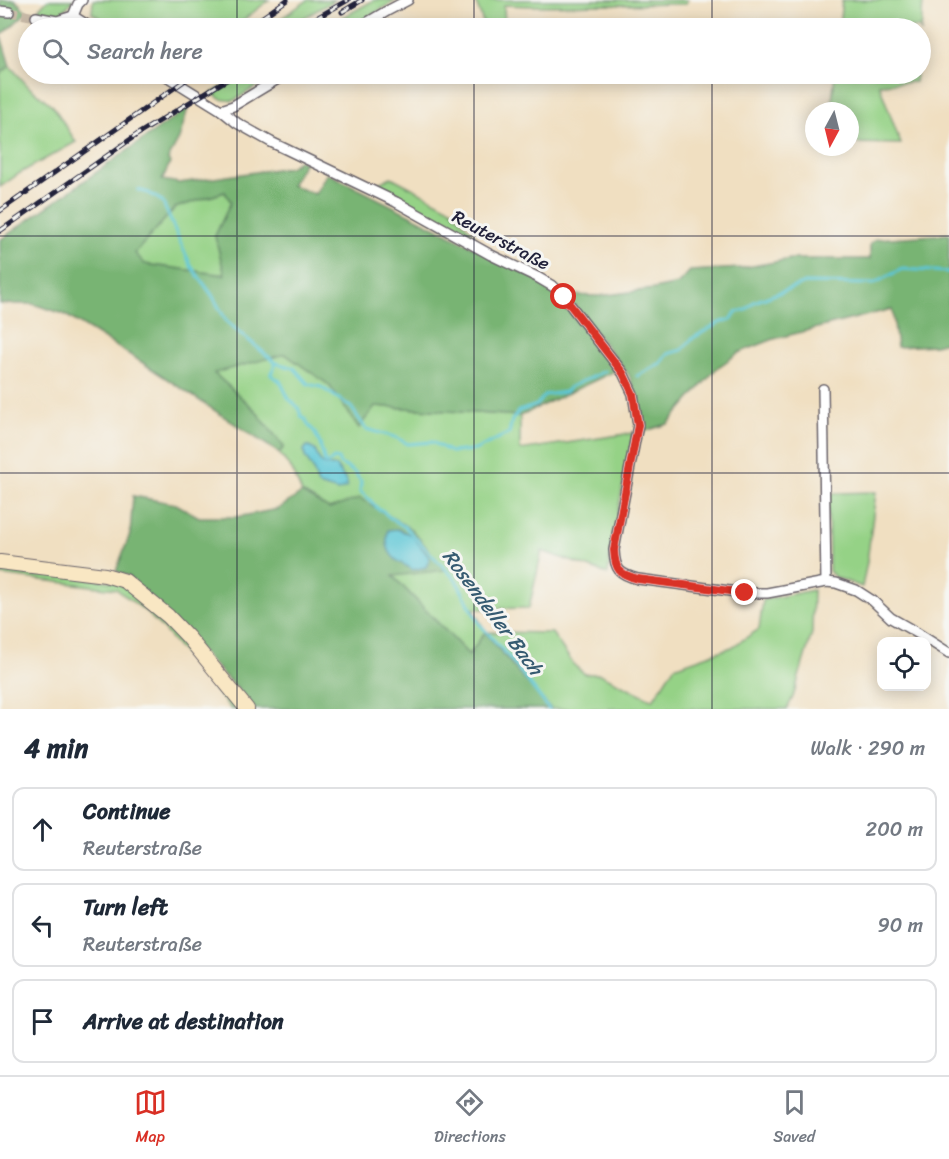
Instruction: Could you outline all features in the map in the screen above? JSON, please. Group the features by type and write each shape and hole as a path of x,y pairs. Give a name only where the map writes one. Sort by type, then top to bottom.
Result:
{"street":[{"path":"73,16 82,0"},
{"path":"374,18 408,0"},
{"path":"67,18 73,16 76,18"},
{"path":"36,17 41,18"},
{"name":"Reuterstraße","path":"179,84 262,137 396,202 490,255 537,277 554,287 564,297 623,373 633,394 638,425 614,550 615,563 622,574 638,579 745,593 767,593 825,582 836,583 856,590 873,601 891,618 949,653"},
{"path":"221,110 234,106 270,84"},
{"path":"823,389 825,582"},
{"path":"0,562 121,578 168,616 247,709"}],"green space":[{"path":"0,0 15,0 27,12 1,36 10,66 0,74"},
{"path":"47,0 73,0 60,15 35,13"},
{"path":"93,0 269,0 246,18 100,18 92,13"},
{"path":"308,0 335,0 304,18 282,18"},
{"path":"374,0 397,0 366,18 342,18"},
{"path":"475,0 687,0 686,4 504,5 505,18 481,18"},
{"path":"842,0 923,0 922,18 840,18"},
{"path":"10,66 18,75 18,84 26,84 53,106 76,142 20,173 0,187 0,74"},
{"path":"228,84 261,84 233,101 220,99 212,93"},
{"path":"834,84 879,84 901,144 859,143 859,102 832,102"},
{"path":"188,108 179,139 168,159 170,163 162,180 179,183 290,167 299,160 305,162 291,185 315,194 327,173 535,278 563,300 617,370 520,416 375,406 359,428 329,385 285,354 214,373 254,409 284,447 279,453 64,314 33,304 0,304 0,240","holes":["225,192 231,202 215,236 225,275 145,264 135,253 175,208"]},
{"path":"391,177 450,208 476,236 461,237 373,186"},
{"path":"225,192 231,202 215,236 225,275 219,274 285,354 329,385 333,391 375,406 520,416 520,450 633,433 608,574 542,551 529,608 473,609 486,632 552,633 574,665 585,674 600,674 653,700 674,667 732,647 759,629 763,600 813,590 812,633 793,697 787,709 551,709 486,633 469,656 329,509 302,493 292,470 279,453 284,447 254,409 213,373 79,267 162,201 192,202"},
{"path":"949,234 949,341 935,345 897,347 892,309 774,339 738,353 716,369 668,424 642,432 642,411 629,375 566,295 599,296 654,289 678,284 690,271 742,268 791,259 870,259 870,244 876,239"},
{"path":"876,492 862,587 835,577 829,571 828,501 834,493"},
{"path":"302,493 329,509 360,498 411,529 446,570 393,576 469,655 485,632 551,709 254,709 248,700 128,576 116,571 130,534 133,496 176,504 199,517 237,517 278,509"},
{"path":"0,565 120,583 179,636 240,709 231,709 163,629 145,611 116,589 0,575"}],"water":[{"path":"307,446 315,450 322,463 336,466 347,482 347,487 338,491 318,485 313,469 305,457 304,450"},
{"path":"397,529 412,535 430,558 426,567 413,570 399,562 389,552 388,530"}],"waterway":[{"name":"Rosendeller Bach","path":"138,190 149,193 162,201 191,266 212,295 227,322 276,363 271,375 280,381 289,399 298,407 301,416 314,431 325,463 334,458 338,459 340,464 355,473 361,481 360,491 379,510 405,527 456,580 479,623 549,709"},
{"path":"637,376 661,363 668,354 682,350 693,338 721,322 731,320 736,312 746,310 754,302 805,283 873,284 902,269 949,272"},
{"path":"276,363 294,368 308,384 321,387 351,407 366,429 395,437 408,444 432,442 451,452 475,450 509,433 512,420 519,411 537,405 545,395 565,392 570,387 605,371"}],"tunnel":[{"path":"9,12 36,17"}],"railway":[{"path":"261,18 287,0"},
{"path":"316,18 348,0"},
{"path":"342,12 362,0"},
{"path":"0,211 180,84"},
{"path":"0,231 138,134 220,84"}],"route":[{"path":"564,297 627,378 633,394 638,425 614,550 618,569 622,574 638,579 745,593"}]}
